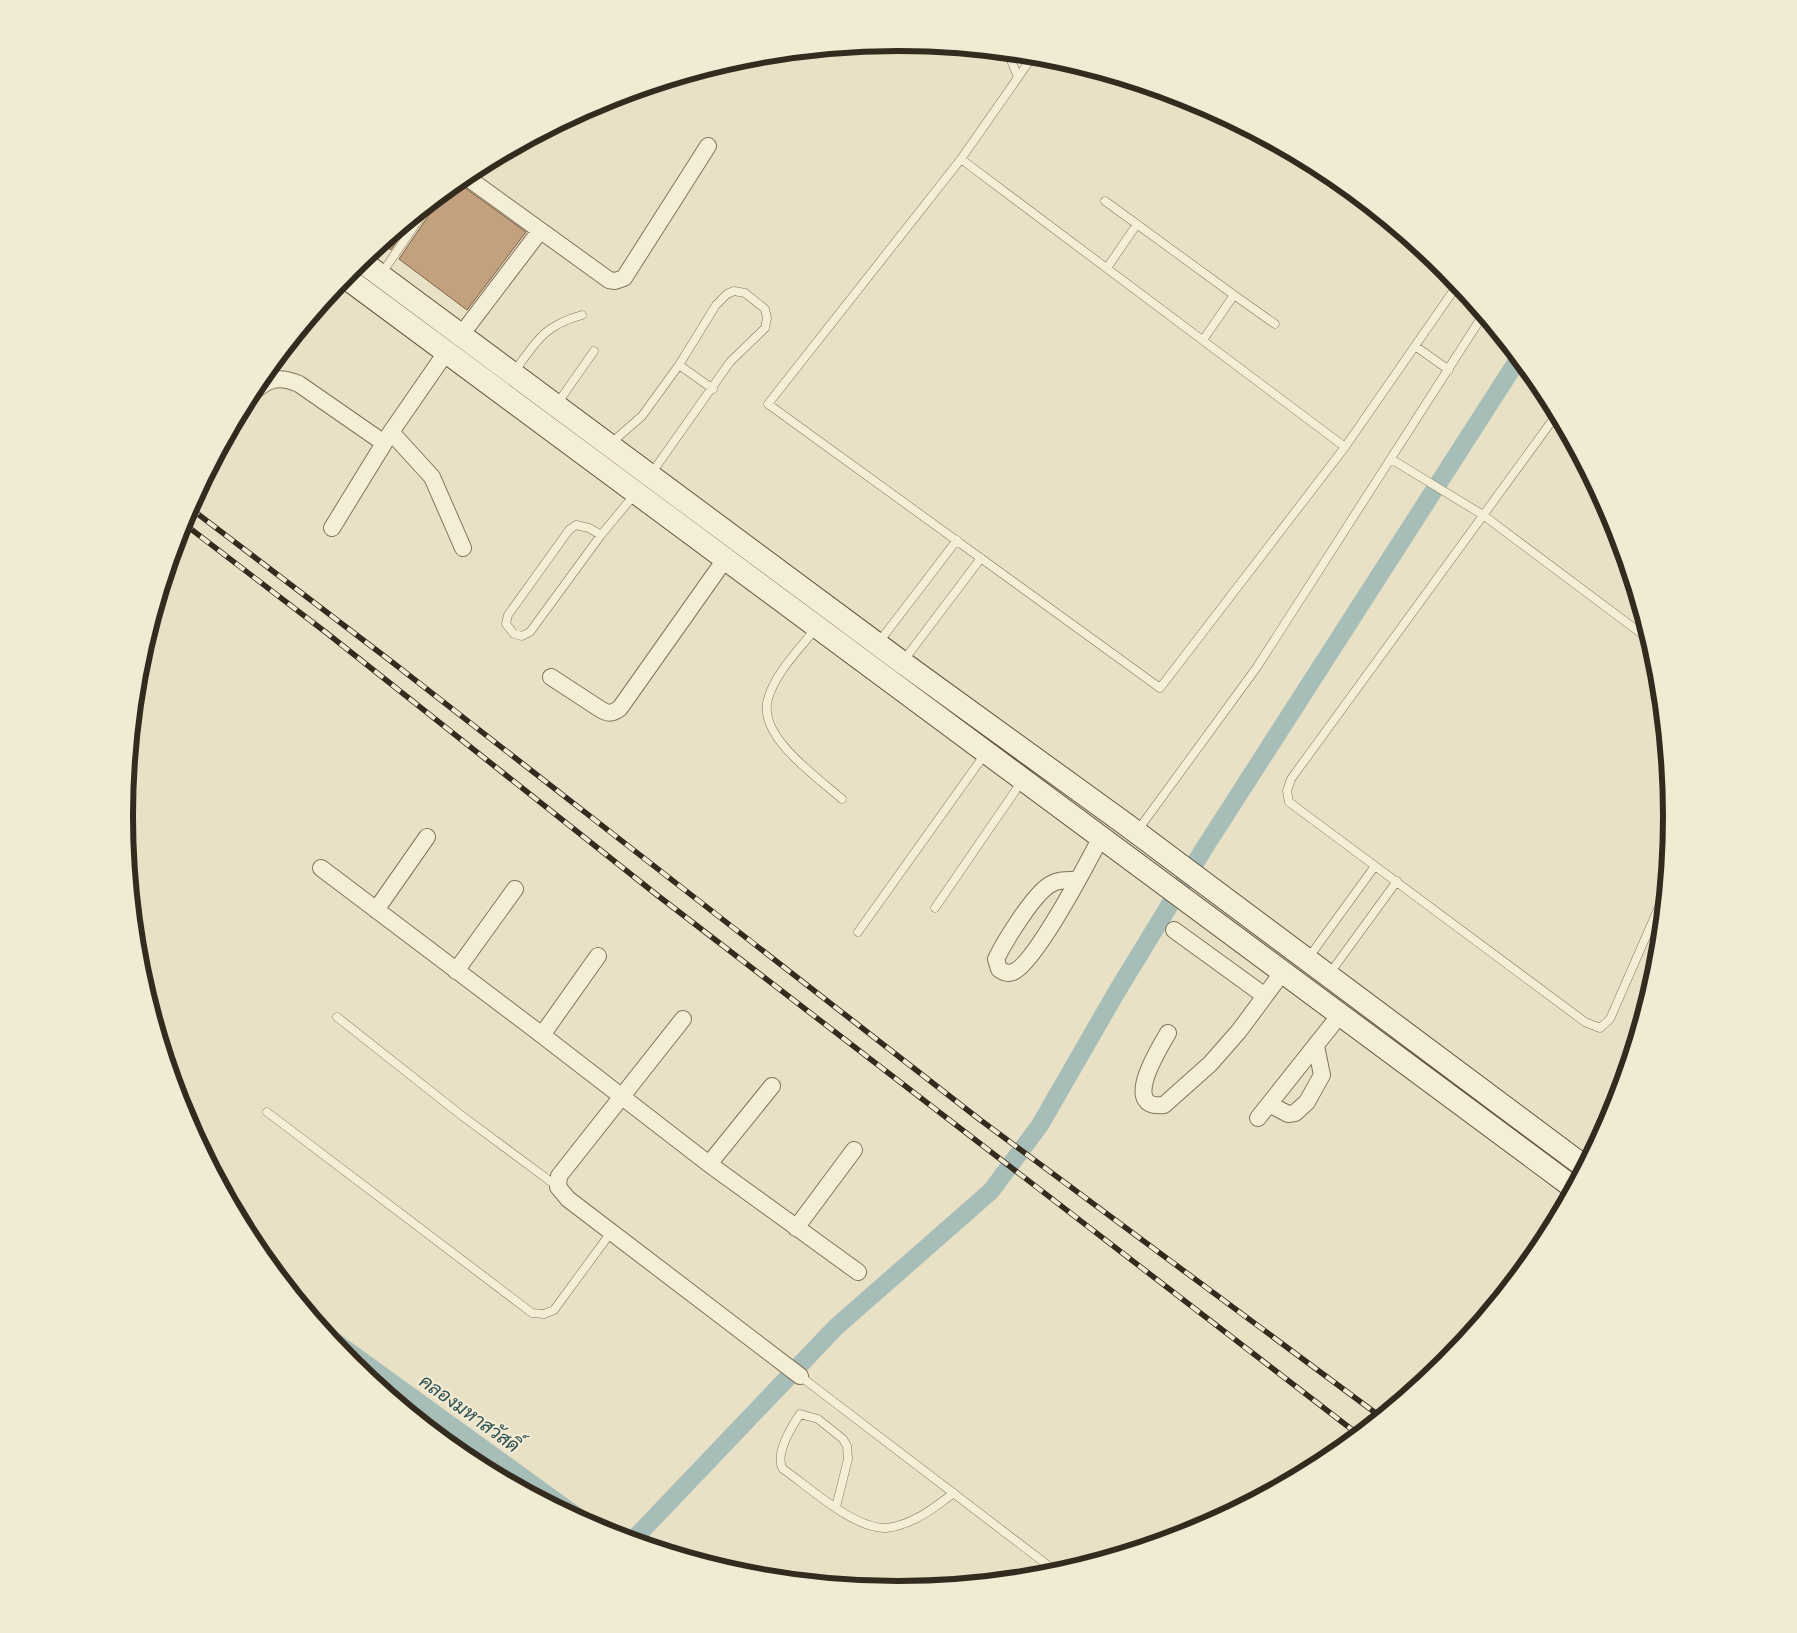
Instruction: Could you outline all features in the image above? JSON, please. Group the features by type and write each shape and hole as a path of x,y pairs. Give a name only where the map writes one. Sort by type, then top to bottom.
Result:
{"main road":[{"path":"367,266 454,343 644,484 877,644 1169,857 1580,1164"},
{"path":"352,281 454,343 512,373 609,445 644,484 726,558 1156,877 1339,1016 1569,1184"},
{"path":"1287,977 1307,961"},
{"path":"1314,997 1328,977"}],"street":[{"path":"472,181 610,280 620,280 624,278 708,146"},
{"path":"332,528 388,438 454,343 540,231"},
{"path":"270,381 275,378 299,384 388,438 432,477 444,500 463,548"},
{"path":"551,676 608,713 620,708 726,558"},
{"path":"376,910 426,837"},
{"path":"1077,880 1059,880 1049,885 1036,898 996,959 999,969 1004,972 1013,972 1022,966 1054,923 1101,837"},
{"path":"321,868 542,1035 621,1099 858,1272"},
{"path":"456,971 516,889"},
{"path":"1174,930 1265,996"},
{"path":"542,1035 598,956"},
{"path":"1168,1033 1144,1082 1143,1092 1148,1102 1156,1106 1164,1105 1210,1064 1239,1031 1265,996 1287,977"},
{"path":"1258,1118 1339,1016"},
{"path":"683,1019 559,1176 558,1187 568,1199 800,1376"},
{"path":"1269,1104 1288,1114 1295,1113 1307,1102 1322,1075 1316,1046"},
{"path":"709,1164 772,1086"},
{"path":"796,1228 854,1150"}],"lane":[{"path":"1011,60 1018,77"},
{"path":"1028,63 961,159 768,404 1160,688 1345,447 1454,290"},
{"path":"961,159 1345,447"},
{"path":"1105,201 1275,324"},
{"path":"380,276 417,222"},
{"path":"1107,268 1137,224"},
{"path":"601,535 582,525 576,525 570,530 508,615 506,624 514,634 522,636 530,632 601,535 644,484 713,389 730,362 764,328 767,318 765,309 745,293 734,292 727,294 716,305 679,365 642,416 609,445"},
{"path":"1203,340 1234,295"},
{"path":"512,373 547,330 561,321 582,315"},
{"path":"1136,833 1257,667 1480,320"},
{"path":"1415,346 1449,370"},
{"path":"556,406 594,350"},
{"path":"679,365 713,389"},
{"path":"1553,420 1290,778 1287,791 1290,802 1586,1022 1600,1028 1610,1019 1658,910"},
{"path":"1391,459 1483,515 1642,634"},
{"path":"877,644 957,540"},
{"path":"903,663 981,558"},
{"path":"817,626 777,680 768,698 766,712 772,730 790,754 842,799"},
{"path":"858,932 986,752"},
{"path":"935,908 1024,780"},
{"path":"1307,961 1375,866"},
{"path":"1328,977 1397,882"},
{"path":"337,1017 558,1187"},
{"path":"267,1112 532,1313 544,1314 554,1310 612,1231"},
{"path":"800,1376 1050,1567"},
{"path":"836,1507 848,1459 848,1446 818,1419 800,1414 780,1456 780,1464 783,1469 836,1507 866,1525 886,1528 917,1518 954,1493"}],"building":[{"path":"464,187 526,232 467,310 399,259 433,209"},
{"path":"401,235 391,250 387,247"}],"waterway":[{"path":"638,1535 836,1327 991,1191 1040,1125 1116,993 1205,847 1515,364"},
{"name":"คลองมหาสวัสดิ์","path":"356,1357 553,1499"}],"railway":[{"path":"197,513 392,662 979,1119 1377,1414"},
{"path":"190,529 328,634 657,895 1354,1431"}]}
